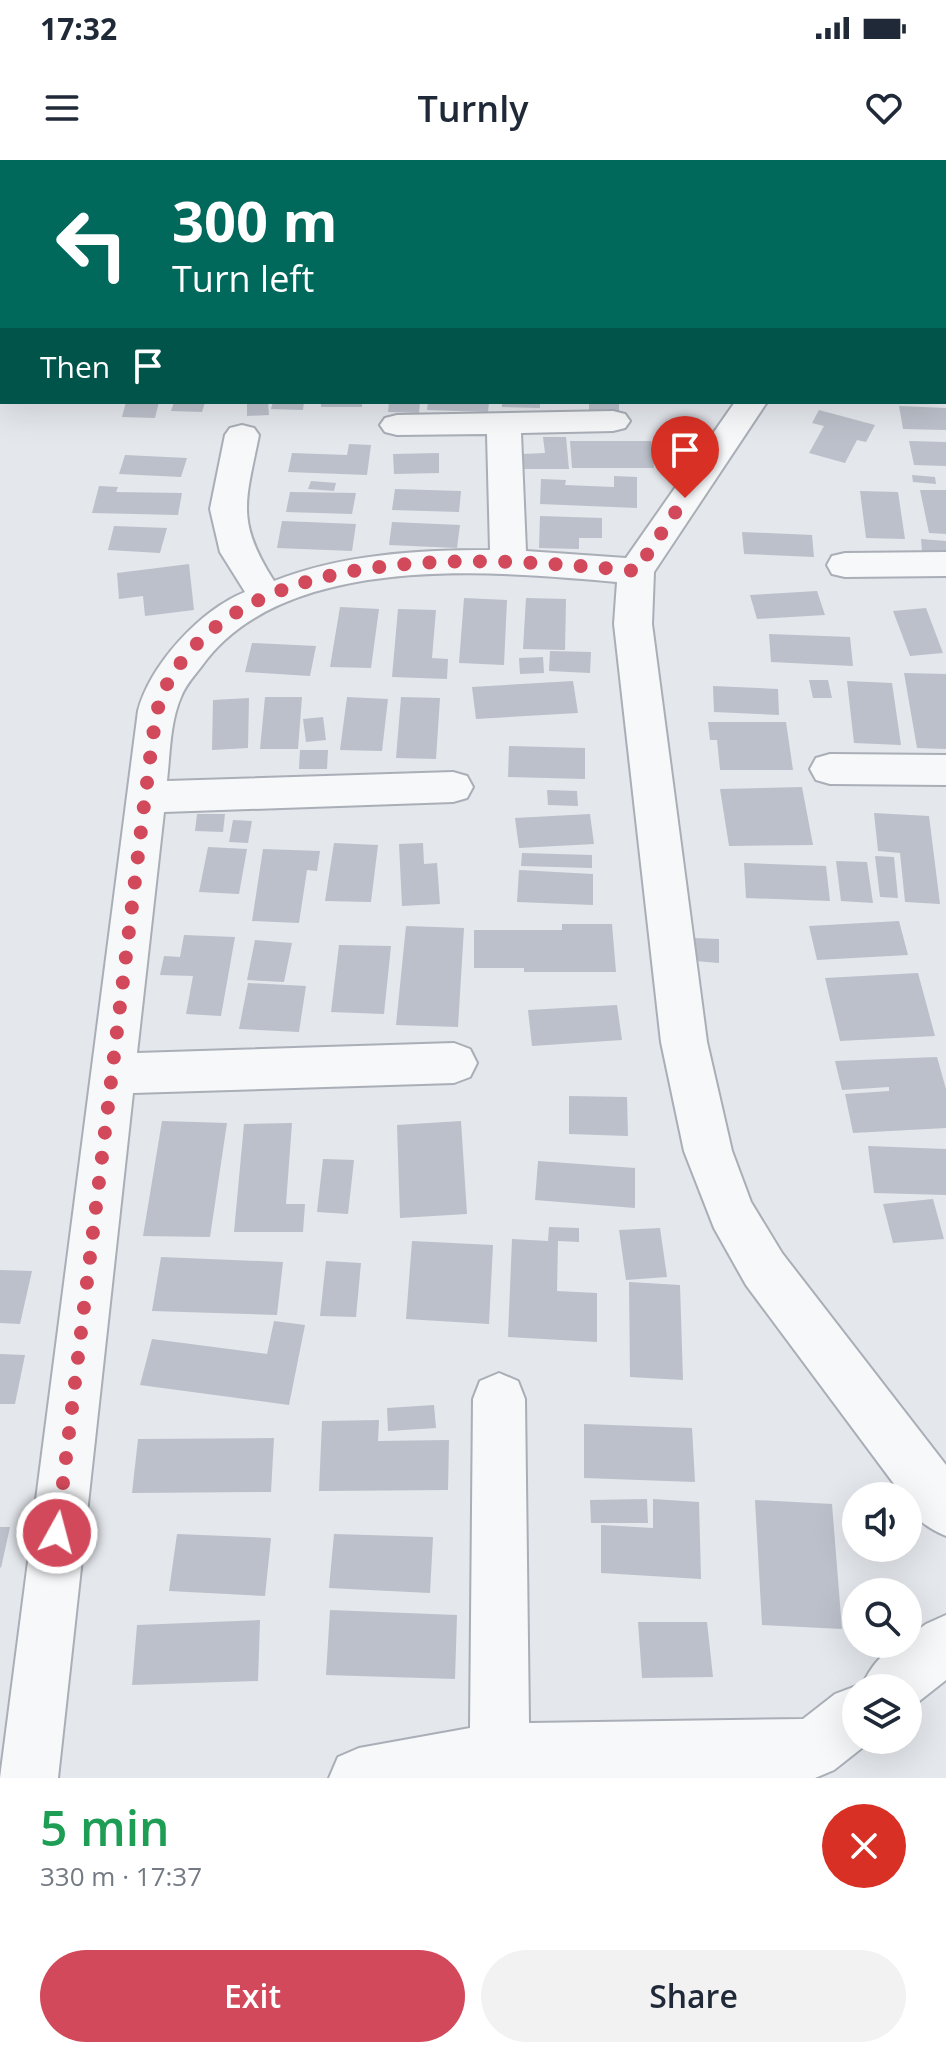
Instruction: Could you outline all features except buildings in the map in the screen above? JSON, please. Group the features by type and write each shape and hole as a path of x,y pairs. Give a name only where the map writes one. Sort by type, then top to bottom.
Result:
{"street":[{"path":"750,404 636,571 633,624 684,1042 708,1151 731,1212 764,1269 946,1509"},
{"path":"397,425 613,421"},
{"path":"504,423 504,492 509,562"},
{"path":"242,435 227,509 238,552 265,595"},
{"path":"28,1778 145,797 162,692 204,637 222,621 265,595 300,582 368,568 536,561 636,571"},
{"path":"845,565 946,564"},
{"path":"830,769 946,770"},
{"path":"145,797 453,787"},
{"path":"112,1074 454,1063"},
{"path":"499,1399 500,1753"},
{"path":"908,1674 946,1644"},
{"path":"359,1778 500,1753 829,1747"}],"route":[{"path":"57,1533 145,797 162,692 178,667 222,621 265,595 300,582 380,567 536,561 636,571 685,498"}]}
